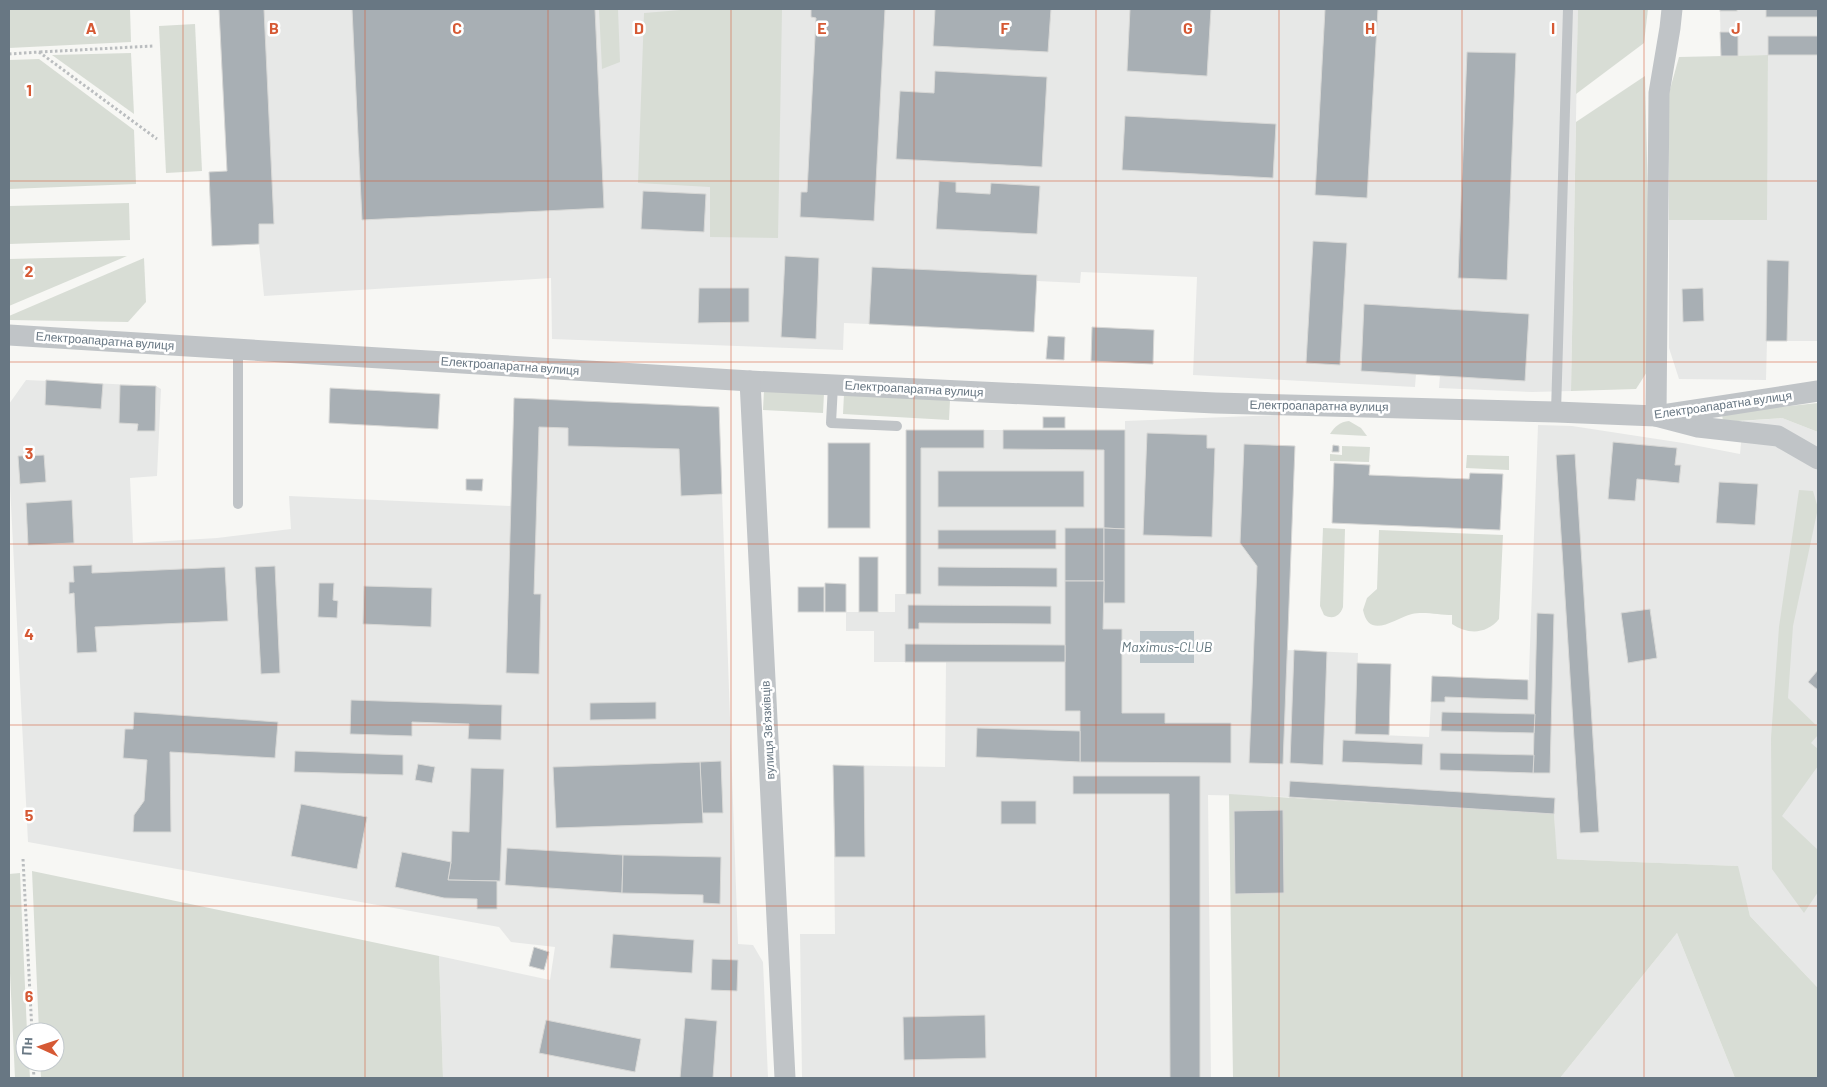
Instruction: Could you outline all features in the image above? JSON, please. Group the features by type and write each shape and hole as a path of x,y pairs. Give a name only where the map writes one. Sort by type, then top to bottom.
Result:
{"street":[{"path":"1672,9 1658,93 1656,416 1698,427 1778,436 1818,459"},
{"name":"Електроапаратна вулиця","path":"9,335 750,381 1215,403 1656,416 1818,391"},
{"name":"вулиця Звʼязківців","path":"750,381 785,1078"}],"lane":[{"path":"1556,412 1568,9"},
{"path":"238,349 238,504"},
{"path":"833,385 831,423 897,426"}],"path":[{"path":"9,54 152,46"},
{"path":"39,52 157,139"},
{"path":"23,859 31,1022"}],"shaded area":[{"path":"9,9 130,9 131,42 9,48"},
{"path":"219,9 1578,9 1571,391 1532,392 1439,388 1440,376 1416,374 1415,387 1193,375 1197,277 1081,272 1080,283 1037,281 1037,275 872,268 869,324 844,323 843,350 552,339 551,278 264,296 259,244 212,246 209,172 227,171"},
{"path":"599,9 618,9 620,62 602,69"},
{"path":"693,9 782,10 778,238 710,237 710,187 638,183 644,13"},
{"path":"1578,9 1648,9 1644,43 1576,94"},
{"path":"1720,9 1818,9 1818,341 1767,341 1766,380 1679,379 1669,348 1669,220 1766,220 1768,55 1721,56"},
{"path":"195,24 202,171 166,173 159,26"},
{"path":"131,53 134,114 52,55"},
{"path":"1768,55 1767,220 1669,220 1669,93 1679,57"},
{"path":"39,59 134,130 136,184 9,189 9,60"},
{"path":"1645,76 1652,364 1636,389 1571,391 1576,122"},
{"path":"129,203 130,240 9,244 9,206"},
{"path":"127,256 9,306 9,259"},
{"path":"144,258 146,302 128,322 9,320 9,316"},
{"path":"26,380 156,386 161,389 157,476 130,478 133,543 217,538 291,529 289,496 511,506 514,398 719,407 738,944 753,945 763,962 768,1078 443,1078 439,956 550,980 555,947 511,942 499,927 28,842 9,465 9,404"},
{"path":"764,390 824,393 823,413 763,410"},
{"path":"844,394 950,400 949,420 843,414"},
{"path":"1818,403 1818,432 1782,418 1723,422 1722,413"},
{"path":"1279,415 1278,445 1295,446 1287,650 1358,653 1355,734 1429,737 1431,702 1444,702 1445,697 1528,700 1538,425 1572,426 1740,454 1743,421 1782,418 1818,432 1818,988 1750,916 1737,866 1556,859 1554,814 1289,797 1208,795 1211,1078 802,1078 800,934 835,934 833,765 945,767 946,662 874,662 874,631 846,631 846,612 895,612 895,594 906,594 906,430 1125,430 1125,421"},
{"path":"1349,421 1361,428 1367,436 1330,434 1338,425"},
{"path":"1342,446 1370,447 1369,462 1330,461 1330,454 1342,455"},
{"path":"1467,455 1509,456 1509,470 1466,468"},
{"path":"1799,490 1813,491 1818,508 1793,626 1788,698 1818,727 1818,735 1811,743 1818,749 1818,766 1782,816 1818,850 1818,892 1804,913 1772,869 1771,738 1779,627"},
{"path":"1323,528 1345,529 1343,607 1338,615 1333,617 1324,615 1320,606"},
{"path":"1379,530 1503,535 1499,619 1489,628 1477,631 1458,628 1452,624 1452,615 1426,613 1412,614 1383,625 1376,626 1371,624 1366,619 1363,610 1367,598 1377,589"},
{"path":"1229,794 1554,814 1557,859 1738,866 1750,916 1818,988 1818,1078 1735,1078 1677,933 1560,1078 1233,1078"},
{"path":"32,871 439,956 443,1078 41,1078 41,1072 65,1072 65,1022 39,1022"},
{"path":"20,873 27,1022 15,1022 15,1072 30,1072 30,1078 15,1078 9,952 9,874"},
{"path":"1677,933 1735,1078 1560,1078"}],"water":[{"name":"Maximus-CLUB","path":"1140,631 1194,631 1194,663 1140,663"}],"building":[{"path":"219,9 264,9 274,224 259,224 259,244 212,246 209,172 227,171"},
{"path":"352,9 595,9 604,208 362,220"},
{"path":"811,9 885,9 874,221 800,217 801,192 807,192 816,18 811,17"},
{"path":"935,9 1051,9 1048,52 933,46"},
{"path":"1130,9 1211,9 1207,76 1127,71"},
{"path":"1325,9 1378,9 1367,198 1315,195"},
{"path":"1720,9 1737,9 1737,11 1720,11"},
{"path":"1766,9 1818,9 1818,17 1766,17"},
{"path":"1720,32 1738,32 1738,56 1721,56"},
{"path":"1768,36 1818,36 1818,55 1768,55"},
{"path":"1467,52 1516,53 1507,280 1458,278"},
{"path":"935,71 1047,77 1042,167 896,159 900,91 934,93"},
{"path":"1125,116 1276,124 1273,178 1122,170"},
{"path":"939,181 956,182 956,192 990,194 991,183 1040,186 1037,234 936,229"},
{"path":"643,191 706,194 704,232 641,229"},
{"path":"1313,241 1347,243 1340,365 1306,363"},
{"path":"785,256 819,258 816,339 781,337"},
{"path":"1767,260 1789,261 1787,341 1766,341"},
{"path":"872,267 1037,275 1034,332 869,324"},
{"path":"699,288 749,288 749,322 698,323"},
{"path":"1703,288 1704,321 1683,322 1682,289"},
{"path":"1364,304 1529,314 1525,381 1361,371"},
{"path":"1092,327 1154,330 1153,364 1091,361"},
{"path":"1048,336 1065,337 1064,360 1046,359"},
{"path":"46,380 103,384 101,409 45,405"},
{"path":"120,385 156,386 155,431 137,431 138,424 119,423"},
{"path":"330,388 440,394 438,429 329,423"},
{"path":"514,398 719,407 722,494 681,496 679,449 568,446 568,428 539,427 534,594 541,594 539,674 506,673"},
{"path":"1043,417 1065,417 1065,428 1043,428"},
{"path":"906,430 984,430 984,448 921,448 921,594 906,594"},
{"path":"1003,430 1125,430 1125,529 1104,528 1104,450 1003,449"},
{"path":"1147,433 1207,435 1207,448 1215,448 1212,537 1143,535"},
{"path":"1613,442 1677,448 1675,465 1681,465 1679,483 1637,479 1635,501 1608,499"},
{"path":"828,443 870,443 870,528 828,528"},
{"path":"1244,444 1295,446 1283,764 1249,763 1257,566 1240,543"},
{"path":"1333,445 1339,446 1339,452 1332,452"},
{"path":"1575,454 1599,832 1580,833 1556,455"},
{"path":"44,455 46,482 20,484 18,456"},
{"path":"1334,463 1370,465 1369,475 1469,479 1470,473 1503,474 1500,530 1332,523"},
{"path":"938,471 1084,471 1084,507 938,507"},
{"path":"466,479 483,479 482,491 466,490"},
{"path":"1719,482 1758,484 1755,525 1716,523"},
{"path":"72,500 74,543 28,545 26,503"},
{"path":"1065,528 1104,528 1104,581 1065,581"},
{"path":"1104,528 1125,529 1125,603 1104,603"},
{"path":"938,530 1056,530 1056,549 938,549"},
{"path":"859,557 878,557 878,612 859,612"},
{"path":"92,565 92,573 225,567 228,621 95,627 97,652 77,653 74,593 69,594 69,582 74,582 73,566"},
{"path":"275,566 280,673 261,674 255,567"},
{"path":"938,567 1057,568 1057,587 938,586"},
{"path":"1065,581 1104,581 1103,629 1122,629 1122,713 1165,713 1165,723 1231,723 1231,763 1080,762 1080,711 1065,711"},
{"path":"319,583 334,583 333,600 338,601 337,618 318,617"},
{"path":"825,583 846,584 846,612 825,612"},
{"path":"364,586 432,588 431,627 363,624"},
{"path":"798,587 824,587 824,612 798,612"},
{"path":"908,605 1051,606 1051,624 919,623 919,629 908,629"},
{"path":"1650,609 1657,658 1628,663 1621,613"},
{"path":"1537,613 1554,614 1550,773 1533,773"},
{"path":"905,644 1065,645 1065,662 905,662"},
{"path":"1294,650 1327,652 1323,765 1290,763"},
{"path":"1357,663 1391,664 1389,735 1355,734"},
{"path":"1818,670 1818,690 1808,682"},
{"path":"1432,676 1528,680 1528,700 1445,697 1445,702 1431,702"},
{"path":"351,700 502,705 501,740 468,739 469,724 412,722 412,736 350,734"},
{"path":"656,702 656,719 590,720 590,703"},
{"path":"134,712 278,722 275,758 170,752 171,832 133,832 134,815 144,801 147,760 123,758 125,729 133,729"},
{"path":"1442,712 1535,714 1534,733 1441,731"},
{"path":"977,728 1080,731 1080,762 976,757"},
{"path":"1343,740 1423,744 1422,765 1342,762"},
{"path":"295,751 403,755 403,775 294,772"},
{"path":"1440,753 1534,755 1533,773 1440,770"},
{"path":"721,761 723,813 702,813 700,762"},
{"path":"700,762 703,823 556,828 553,767"},
{"path":"418,764 435,767 432,783 415,780"},
{"path":"833,765 864,766 865,857 835,857"},
{"path":"471,768 504,769 500,881 448,880 451,862 452,831 469,832"},
{"path":"1073,776 1200,776 1200,1078 1170,1078 1169,794 1073,794"},
{"path":"1290,781 1555,798 1554,814 1289,797"},
{"path":"1001,801 1036,801 1036,824 1001,824"},
{"path":"301,804 367,817 357,869 291,856"},
{"path":"1283,810 1284,893 1235,894 1234,811"},
{"path":"507,848 623,855 622,893 505,885"},
{"path":"402,852 451,862 448,880 497,881 497,909 477,909 477,899 444,898 395,887"},
{"path":"623,855 721,857 720,904 703,903 703,895 622,893"},
{"path":"613,934 694,940 692,973 610,968"},
{"path":"534,947 549,952 544,970 529,966"},
{"path":"712,959 738,960 737,991 711,990"},
{"path":"985,1015 986,1058 904,1060 903,1017"},
{"path":"685,1018 717,1021 713,1078 680,1078"},
{"path":"546,1020 641,1039 635,1072 539,1053"}]}
